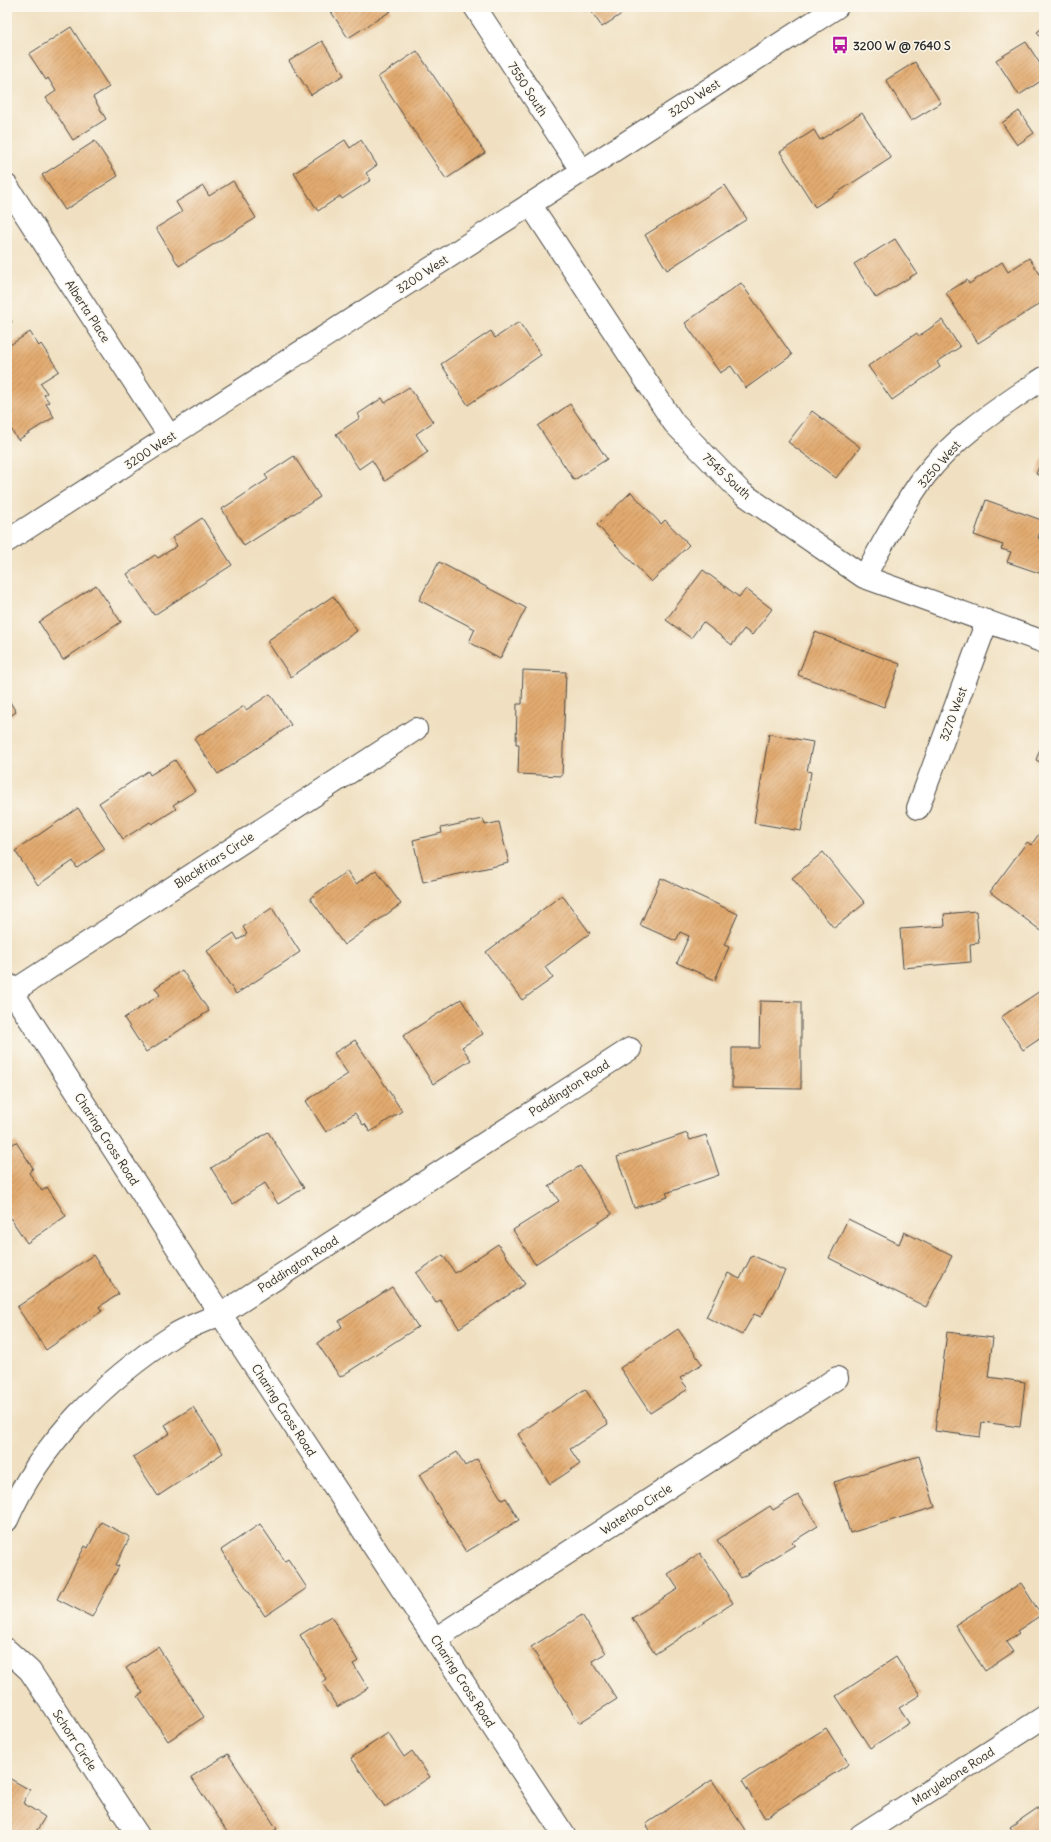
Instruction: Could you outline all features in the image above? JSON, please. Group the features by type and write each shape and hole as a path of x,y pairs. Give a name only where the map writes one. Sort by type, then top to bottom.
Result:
{"street":[{"name":"7550 South","path":"475,7 581,170"},
{"name":"3200 West","path":"7,541 581,170 837,7"},
{"name":"Alberta Place","path":"7,186 170,437"},
{"name":"7545 South","path":"530,204 674,424 742,492 864,577 1044,642"},
{"name":"3250 West","path":"864,577 929,471 955,443 992,412 1044,378"},
{"name":"3270 West","path":"918,808 987,621"},
{"name":"Blackfriars Circle","path":"10,988 416,729"},
{"name":"Charing Cross Road","path":"10,988 221,1314 564,1835"},
{"name":"Paddington Road","path":"7,1520 15,1501 48,1449 86,1407 128,1369 178,1333 221,1314 630,1049"},
{"name":"Waterloo Circle","path":"435,1639 838,1378"},
{"name":"Schorr Circle","path":"7,1650 30,1671 138,1835"},
{"name":"Marylebone Road","path":"861,1835 1044,1717"}],"building":[{"path":"328,7 389,7 391,11 348,38"},
{"path":"582,7 632,7 602,27 589,8 584,11"},
{"path":"71,27 109,87 93,97 106,119 73,140 46,98 56,91 48,78 46,80 29,54"},
{"path":"1044,27 1044,43 1037,32"},
{"path":"322,41 344,75 311,95 289,61"},
{"path":"1026,42 1044,70 1044,79 1019,95 996,60"},
{"path":"417,51 485,153 446,179 378,77"},
{"path":"915,62 941,103 911,121 886,80"},
{"path":"1019,111 1034,133 1017,145 1002,123"},
{"path":"862,113 891,158 815,207 780,152 814,130 820,140"},
{"path":"345,140 350,148 361,140 377,165 366,173 371,180 342,199 340,196 318,211 294,173"},
{"path":"95,141 118,176 65,210 42,175"},
{"path":"233,181 256,218 179,266 156,228 182,212 176,202 203,186 209,196"},
{"path":"725,185 747,219 667,270 645,235"},
{"path":"895,239 917,273 876,298 854,264"},
{"path":"1029,258 1044,280 1044,301 978,343 946,293 967,280 969,284 1002,262 1008,272"},
{"path":"741,283 792,355 746,388 731,366 720,373 685,323"},
{"path":"7,314 12,322 7,326"},
{"path":"942,320 960,347 937,362 940,367 892,400 868,366 917,333 919,336"},
{"path":"519,322 541,355 468,405 441,364 491,331 495,338"},
{"path":"30,332 39,346 41,344 59,371 40,383 47,393 44,395 49,402 46,404 54,417 18,440 7,423 7,362 9,360 7,357 7,347"},
{"path":"409,387 433,422 416,434 428,452 385,481 372,460 359,469 336,434 360,418 358,414 382,398 385,403"},
{"path":"570,404 607,459 574,480 538,426"},
{"path":"812,411 860,447 836,478 788,442"},
{"path":"1044,454 1044,477 1036,474"},
{"path":"294,456 320,497 244,546 222,509 268,479 265,475"},
{"path":"631,492 661,524 665,520 689,545 651,582 597,525"},
{"path":"986,500 1044,521 1038,538 1044,540 1044,567 1042,574 1007,562 1011,552 1001,549 1003,545 974,535"},
{"path":"202,518 232,565 154,615 127,574 155,555 158,558 177,546 172,538"},
{"path":"439,562 526,608 500,659 469,642 475,629 419,600"},
{"path":"703,570 739,597 746,589 772,609 752,635 744,629 732,645 703,622 691,638 666,620"},
{"path":"96,585 121,622 63,660 39,622"},
{"path":"333,596 357,631 291,677 267,641"},
{"path":"815,632 900,664 884,707 798,675"},
{"path":"523,670 566,672 562,776 518,774 519,744 516,744 517,704 522,704"},
{"path":"270,694 291,725 218,774 194,739 244,706 246,710"},
{"path":"7,697 16,712 7,718"},
{"path":"769,734 813,742 807,771 811,772 801,831 754,823"},
{"path":"1044,738 1044,764 1036,760"},
{"path":"175,760 195,791 173,805 176,809 152,824 150,822 123,839 99,803 148,771 150,775"},
{"path":"78,808 105,849 77,868 73,861 38,885 15,851"},
{"path":"483,819 485,825 499,822 509,863 423,882 413,840 442,833 441,828"},
{"path":"1044,827 1044,933 990,892 1027,842 1031,845"},
{"path":"823,852 865,903 834,928 792,878"},
{"path":"376,870 401,904 344,945 310,898 347,871 356,884"},
{"path":"661,878 738,914 724,945 729,947 715,980 677,963 689,936 680,932 676,941 640,925"},
{"path":"562,895 590,933 545,967 553,978 522,1000 486,952"},
{"path":"272,908 300,952 236,994 207,951 234,933 238,940 247,934 243,927"},
{"path":"976,911 979,943 970,944 971,962 903,968 900,929 945,926 944,914"},
{"path":"182,970 209,1011 146,1052 124,1018 160,995 155,988"},
{"path":"1040,991 1044,998 1044,1036 1023,1050 1001,1017"},
{"path":"461,999 483,1034 462,1047 471,1060 433,1084 403,1036"},
{"path":"760,1001 801,1002 801,1089 732,1088 732,1048 759,1048"},
{"path":"355,1040 402,1111 370,1132 355,1113 326,1132 306,1101 348,1074 334,1053"},
{"path":"268,1132 304,1188 278,1204 265,1183 233,1204 211,1168"},
{"path":"687,1133 690,1140 706,1135 719,1175 666,1193 668,1197 634,1208 617,1157"},
{"path":"16,1142 33,1168 29,1173 42,1191 47,1187 66,1216 27,1243 7,1213 7,1148"},
{"path":"580,1166 612,1214 535,1264 513,1230 559,1201 549,1186"},
{"path":"848,1219 899,1244 904,1232 952,1256 926,1307 829,1258"},
{"path":"498,1244 525,1284 459,1328 440,1300 436,1303 416,1273 443,1255 455,1273"},
{"path":"93,1255 119,1294 99,1307 102,1311 46,1350 17,1307"},
{"path":"752,1255 785,1271 761,1317 754,1314 742,1335 706,1317 728,1273 740,1279"},
{"path":"392,1287 418,1327 340,1377 317,1343 342,1327 339,1321"},
{"path":"678,1329 702,1364 680,1378 688,1389 650,1413 620,1368"},
{"path":"947,1332 993,1338 988,1377 1025,1382 1020,1427 982,1422 980,1437 935,1431"},
{"path":"585,1389 608,1424 570,1449 580,1464 550,1484 518,1434"},
{"path":"193,1407 223,1453 158,1496 133,1457 170,1433 165,1425"},
{"path":"457,1452 465,1466 477,1459 502,1500 506,1498 519,1520 466,1552 419,1475"},
{"path":"919,1456 935,1507 850,1533 834,1482"},
{"path":"798,1495 818,1526 792,1542 795,1545 741,1578 717,1540 770,1506 773,1510"},
{"path":"101,1522 130,1537 116,1565 119,1566 92,1617 57,1599 85,1546 88,1548"},
{"path":"260,1524 285,1561 288,1559 307,1588 265,1616 221,1550"},
{"path":"700,1553 733,1603 655,1654 632,1618 678,1589 668,1574"},
{"path":"1021,1583 1041,1615 1017,1631 1019,1633 1006,1642 1013,1652 985,1671 955,1625"},
{"path":"582,1615 606,1653 592,1661 617,1699 579,1723 531,1647"},
{"path":"331,1616 358,1661 353,1664 368,1688 337,1707 322,1682 326,1679 300,1635"},
{"path":"158,1647 204,1717 168,1741 138,1696 143,1693 126,1668"},
{"path":"896,1657 920,1695 899,1708 909,1723 870,1748 836,1696"},
{"path":"826,1728 849,1764 765,1818 742,1781"},
{"path":"388,1733 404,1757 412,1751 430,1777 385,1807 351,1758"},
{"path":"228,1754 277,1829 267,1835 229,1835 191,1777"},
{"path":"7,1777 30,1790 23,1803 45,1817 34,1835 7,1835"},
{"path":"712,1780 745,1830 738,1835 653,1835 646,1824"},
{"path":"1039,1807 1044,1815 1044,1835 1016,1835 1010,1827"}],"place":[{"name":"3200 W @ 7640 S","path":"840,45"}]}
